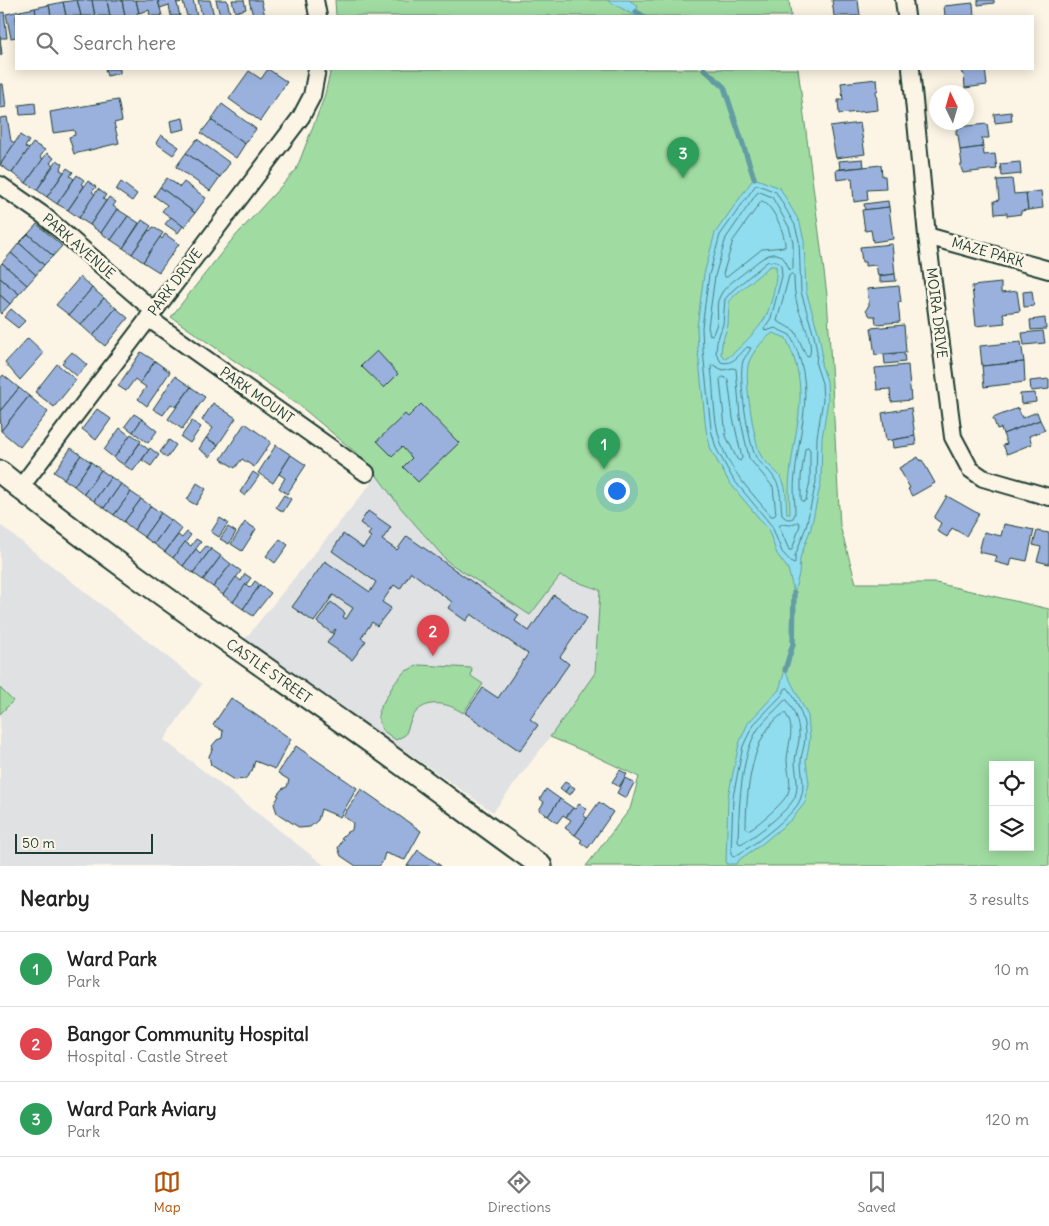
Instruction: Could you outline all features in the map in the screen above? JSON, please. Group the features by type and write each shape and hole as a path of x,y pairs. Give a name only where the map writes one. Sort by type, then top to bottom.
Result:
{"street":[{"path":"315,0 318,15"},
{"path":"904,0 906,15"},
{"name":"PARK DRIVE","path":"20,488 301,117 312,96 317,70"},
{"name":"MOIRA DRIVE","path":"911,70 927,236 952,437 970,469 983,478 1049,497"},
{"name":"PARK AVENUE","path":"0,185 43,215 151,314"},
{"name":"MAZE PARK","path":"927,236 1049,270"},
{"name":"PARK MOUNT","path":"151,314 366,473"},
{"name":"CASTLE STREET","path":"0,472 102,552 351,728 541,866"}],"shaded area":[{"path":"377,476 400,507 448,562 530,615 560,576 600,590 595,673 550,737 493,812 245,639"},
{"path":"0,525 202,684 164,740 325,866 0,866"}],"green space":[{"path":"335,0 789,0 791,15 336,15"},
{"path":"331,70 798,70 827,295 840,526 856,583 936,583 1049,609 1049,866 586,866 630,809 639,777 550,737 595,673 600,590 560,576 530,615 448,562 400,507 367,462 300,406 171,317 230,242 296,170 324,98"},
{"path":"419,665 472,668 471,676 483,684 463,713 443,704 424,706 413,716 405,735 396,740 382,730 378,716 380,708 394,684 404,672"},
{"path":"0,688 13,701 0,714"}],"water":[{"path":"607,0 629,0 638,6 635,15"},
{"path":"754,178 780,188 800,223 804,241 806,291 819,335 822,352 821,364 827,381 828,400 822,438 821,482 811,528 800,558 799,574 794,593 788,569 777,554 768,529 729,482 711,450 706,430 697,327 704,274 715,233","holes":["770,266 776,266 776,277 772,299 766,316 747,340 725,359 721,354 722,343 728,325 729,302","773,333 786,338 794,357 800,391 800,406 789,480 790,514 787,514 786,491 782,479 765,462 760,454 752,422 748,393 749,362 759,346"]},
{"path":"785,670 808,716 810,739 806,761 809,783 805,803 792,819 762,844 740,859 736,864 726,864 728,797 739,744 748,723 779,690"}],"building":[{"path":"77,0 92,0 95,15 81,15"},
{"path":"77,0 81,15 66,15 63,2"},
{"path":"92,0 107,0 110,15 95,15"},
{"path":"107,0 122,0 125,15 110,15"},
{"path":"122,0 136,0 139,13 137,15 125,15"},
{"path":"136,0 158,0 162,15 150,15 149,10 139,13"},
{"path":"158,0 176,0 180,15 171,15 169,5 160,8"},
{"path":"176,0 193,0 197,15 187,15 183,2 177,3"},
{"path":"198,0 210,0 214,15 202,15"},
{"path":"216,0 227,0 230,13 220,15"},
{"path":"232,0 244,0 246,9 235,12"},
{"path":"249,0 261,0 265,15 253,15"},
{"path":"832,0 858,0 860,15 834,15"},
{"path":"978,0 994,0 994,3 978,5"},
{"path":"63,2 66,15 51,15 49,5"},
{"path":"973,3 974,15 945,15 944,6"},
{"path":"49,5 51,15 36,15 35,8"},
{"path":"35,8 36,15 21,15 20,11"},
{"path":"20,11 21,15 15,15 15,37 11,38 6,14"},
{"path":"4,12 7,38 0,38 0,13"},
{"path":"0,38 2,54 0,55"},
{"path":"105,70 120,70 120,73 107,76"},
{"path":"267,70 269,70 287,82 260,121 229,99 249,71 261,79"},
{"path":"961,70 985,70 987,85 974,87 974,85 965,85 964,74 962,74"},
{"path":"877,79 878,110 839,114 838,100 843,100 841,83"},
{"path":"0,84 3,84 6,107 0,108"},
{"path":"118,100 122,121 114,123 119,143 74,154 69,137 75,135 74,130 53,133 50,112"},
{"path":"35,103 36,114 20,115 19,105"},
{"path":"222,104 256,129 245,144 211,120"},
{"path":"1011,112 1012,121 995,123 994,114"},
{"path":"7,117 11,141 15,143 0,165 0,118"},
{"path":"183,118 185,129 172,132 170,121"},
{"path":"211,120 245,144 236,158 201,133"},
{"path":"860,123 865,154 836,158 830,127"},
{"path":"987,124 989,138 982,138 983,147 960,150 956,130 974,130 974,125"},
{"path":"20,135 29,141 25,147 29,149 12,173 0,165"},
{"path":"161,135 179,147 173,155 156,143"},
{"path":"197,139 230,163 220,177 186,153"},
{"path":"33,143 45,150 40,157 43,159 26,183 12,173"},
{"path":"983,147 984,155 995,154 997,169 963,173 960,165 962,165 960,150"},
{"path":"47,153 54,158 50,163 53,165 37,190 26,183"},
{"path":"186,153 220,177 210,191 176,167"},
{"path":"863,159 864,167 840,169 839,161"},
{"path":"57,160 63,164 60,170 64,172 47,197 37,190"},
{"path":"1020,162 1021,174 1002,176 1000,164"},
{"path":"881,165 882,176 885,176 886,189 867,190 868,200 854,202 852,178 837,180 836,170"},
{"path":"67,168 73,172 70,176 74,179 57,204 47,197"},
{"path":"77,175 84,180 81,184 84,186 68,210 57,204"},
{"path":"167,178 180,187 184,182 206,198 195,213 160,187"},
{"path":"1012,179 1014,194 1026,193 1028,210 1021,211 1021,214 1007,216 1007,213 995,214 994,201 999,200 997,180"},
{"path":"88,181 96,187 92,192 95,194 79,218 68,210"},
{"path":"121,182 137,194 132,201 116,190"},
{"path":"160,187 195,213 184,227 162,211 167,205 154,196"},
{"path":"98,189 106,195 103,199 106,201 90,225 79,218"},
{"path":"1041,191 1043,208 1028,210 1026,193"},
{"path":"109,197 116,202 113,206 117,209 101,233 90,225"},
{"path":"888,201 889,207 865,210 864,204"},
{"path":"889,207 893,239 873,242 871,230 865,231 862,210"},
{"path":"117,209 128,216 111,240 101,233"},
{"path":"128,216 139,223 123,248 111,240"},
{"path":"171,217 183,226 178,233 165,224"},
{"path":"142,220 151,226 132,254 123,248"},
{"path":"37,224 62,246 53,256 28,234"},
{"path":"153,227 163,233 143,262 132,254"},
{"path":"28,234 53,256 44,265 19,243"},
{"path":"165,234 179,244 159,272 143,262 160,237 162,239"},
{"path":"19,243 44,265 36,275 11,253"},
{"path":"892,244 895,274 878,276 876,265 865,266 865,262 862,262 860,247"},
{"path":"11,253 36,275 27,285 2,263"},
{"path":"2,263 27,285 19,294 0,278 0,266"},
{"path":"895,274 896,281 880,282 880,276"},
{"path":"80,277 92,288 69,315 56,305"},
{"path":"0,278 19,294 10,304 0,295"},
{"path":"1001,283 1001,293 1017,291 1020,311 1003,313 1005,323 976,326 972,286"},
{"path":"899,286 901,302 898,302 900,322 876,324 875,316 870,316 866,310 869,305 867,289"},
{"path":"92,288 104,298 81,325 69,315"},
{"path":"1032,291 1034,306 1024,307 1023,292"},
{"path":"0,295 10,304 1,314 0,313"},
{"path":"104,298 116,308 93,336 81,325"},
{"path":"116,308 128,318 105,346 93,336"},
{"path":"11,309 25,321 18,328 4,317"},
{"path":"1045,318 1046,329 1031,330 1030,320"},
{"path":"904,325 906,352 875,355 871,328"},
{"path":"1043,331 1045,343 1024,345 1022,333"},
{"path":"28,338 44,353 20,380 5,363"},
{"path":"1021,342 1024,362 982,366 980,346"},
{"path":"377,351 398,374 384,388 361,366"},
{"path":"72,352 87,365 77,376 62,363"},
{"path":"141,352 155,361 140,383 135,379 126,391 118,386"},
{"path":"904,353 905,362 885,364 884,355"},
{"path":"155,361 170,372 147,406 138,399 146,387 140,383"},
{"path":"1024,362 1025,382 984,387 982,366"},
{"path":"57,364 76,380 54,407 35,392"},
{"path":"908,365 911,400 891,402 890,389 877,390 875,368"},
{"path":"3,375 19,388 0,411 0,379"},
{"path":"175,376 191,387 176,407 171,404 163,415 153,409"},
{"path":"1049,379 1049,389 1031,391 1030,381"},
{"path":"191,387 205,397 182,429 168,419"},
{"path":"19,388 29,396 1,431 0,411"},
{"path":"1035,393 1036,402 1021,404 1020,394"},
{"path":"29,396 48,412 20,447 1,431"},
{"path":"213,403 236,418 218,445 206,438 213,428 202,420"},
{"path":"421,404 459,443 418,482 403,467 412,458 402,447 392,456 377,441 405,414 408,417"},
{"path":"911,408 915,436 886,441 882,413"},
{"path":"1018,408 1022,418 1037,412 1040,420 1003,434 1001,428 997,429 993,418"},
{"path":"97,409 111,419 96,440 82,429"},
{"path":"134,414 142,419 133,432 125,426"},
{"path":"142,419 157,431 148,443 133,432"},
{"path":"1040,420 1045,430 1029,436 1032,444 1007,454 1003,445 1007,444 1003,434"},
{"path":"192,421 201,427 190,443 181,437"},
{"path":"245,423 271,442 254,467 242,459 235,468 221,459"},
{"path":"120,428 130,436 114,458 104,450"},
{"path":"131,434 141,441 124,465 114,458"},
{"path":"915,436 916,445 893,448 892,440"},
{"path":"206,438 218,445 210,457 199,449"},
{"path":"169,440 176,445 167,458 160,452"},
{"path":"140,443 149,450 133,471 124,465"},
{"path":"276,445 291,455 273,483 258,473"},
{"path":"71,448 81,455 64,479 54,472"},
{"path":"150,448 159,455 151,466 142,460"},
{"path":"81,455 91,462 74,486 64,479"},
{"path":"291,455 306,465 287,494 279,488 285,478 279,474"},
{"path":"918,457 920,461 922,460 935,483 912,496 908,489 910,488 899,468"},
{"path":"91,462 101,470 84,494 74,486"},
{"path":"101,470 111,477 94,501 84,494"},
{"path":"253,472 259,476 245,496 240,492"},
{"path":"111,477 121,484 104,508 94,501"},
{"path":"197,483 206,489 196,505 187,500"},
{"path":"121,484 131,492 114,515 104,508"},
{"path":"131,492 141,499 124,522 114,515"},
{"path":"284,495 291,499 283,512 276,507"},
{"path":"947,496 979,514 966,536 952,528 947,537 937,531 941,523 934,518"},
{"path":"141,499 151,506 134,530 124,522"},
{"path":"151,506 161,513 144,537 134,530"},
{"path":"368,511 391,527 382,540 397,550 407,536 519,615 515,621 529,631 554,595 587,618 560,657 569,664 530,719 538,725 520,751 465,713 483,688 498,698 528,654 471,614 466,621 448,608 452,602 411,572 400,589 394,585 382,602 391,608 377,626 372,622 361,638 366,641 352,660 327,643 336,630 332,633 317,622 331,602 345,613 343,617 346,619 353,608 333,595 314,622 292,607 325,561 370,592 376,582 332,551 343,534 363,548 371,537 368,535 371,531 360,523"},
{"path":"161,513 171,520 154,544 144,537"},
{"path":"220,518 228,523 219,537 211,532"},
{"path":"171,520 182,529 165,552 154,544"},
{"path":"245,522 256,529 242,551 231,544"},
{"path":"1004,524 1034,530 1027,561 1012,558 1010,566 995,562 997,556 979,552 984,532 1001,536"},
{"path":"228,527 236,532 229,544 220,539"},
{"path":"1037,531 1049,533 1049,564 1037,561 1041,547 1033,545"},
{"path":"187,532 191,535 173,558 165,552 178,535 182,538"},
{"path":"196,539 201,542 183,566 173,558 185,542 191,546"},
{"path":"280,539 288,545 275,563 266,556"},
{"path":"206,546 211,549 193,573 183,566 196,549 200,553"},
{"path":"211,549 221,556 203,580 193,573"},
{"path":"221,556 231,564 213,587 203,580"},
{"path":"231,564 241,571 223,595 213,587"},
{"path":"245,574 251,578 233,602 223,595 236,577 241,581"},
{"path":"255,581 260,585 243,609 233,602 246,584 250,588"},
{"path":"260,585 271,593 253,616 243,609"},
{"path":"231,698 291,739 275,769 255,761 252,771 245,779 235,780 211,765 209,756 213,748 212,746 217,740 222,738 223,731 213,725"},
{"path":"296,746 357,788 340,817 321,809 318,820 310,827 300,828 277,813 274,804 279,796 277,795 282,789 287,787 289,780 278,773"},
{"path":"620,770 627,774 619,787 612,782"},
{"path":"625,778 634,783 626,798 617,793"},
{"path":"565,782 570,785 565,792 560,788"},
{"path":"570,785 575,788 570,795 565,792"},
{"path":"361,789 421,831 405,860 385,853 379,866 356,866 341,856 338,848 343,839 341,838 352,830 353,823 343,816"},
{"path":"546,789 560,799 548,816 539,810 544,802 540,799"},
{"path":"560,799 573,808 566,817 563,815 557,823 548,816"},
{"path":"599,802 613,812 588,848 575,835"},
{"path":"579,804 587,809 583,815 587,818 575,835 565,828 571,820 566,817"},
{"path":"418,850 441,866 407,866"}],"waterway":[{"path":"636,12 641,15"},
{"path":"705,70 724,87 754,178"},
{"path":"785,670 793,644 794,593"}],"place":[{"name":"Ward Park Aviary","path":"683,178"},
{"name":"Ward Park","path":"604,469"},
{"name":"Bangor Community Hospital","path":"433,656"}]}
